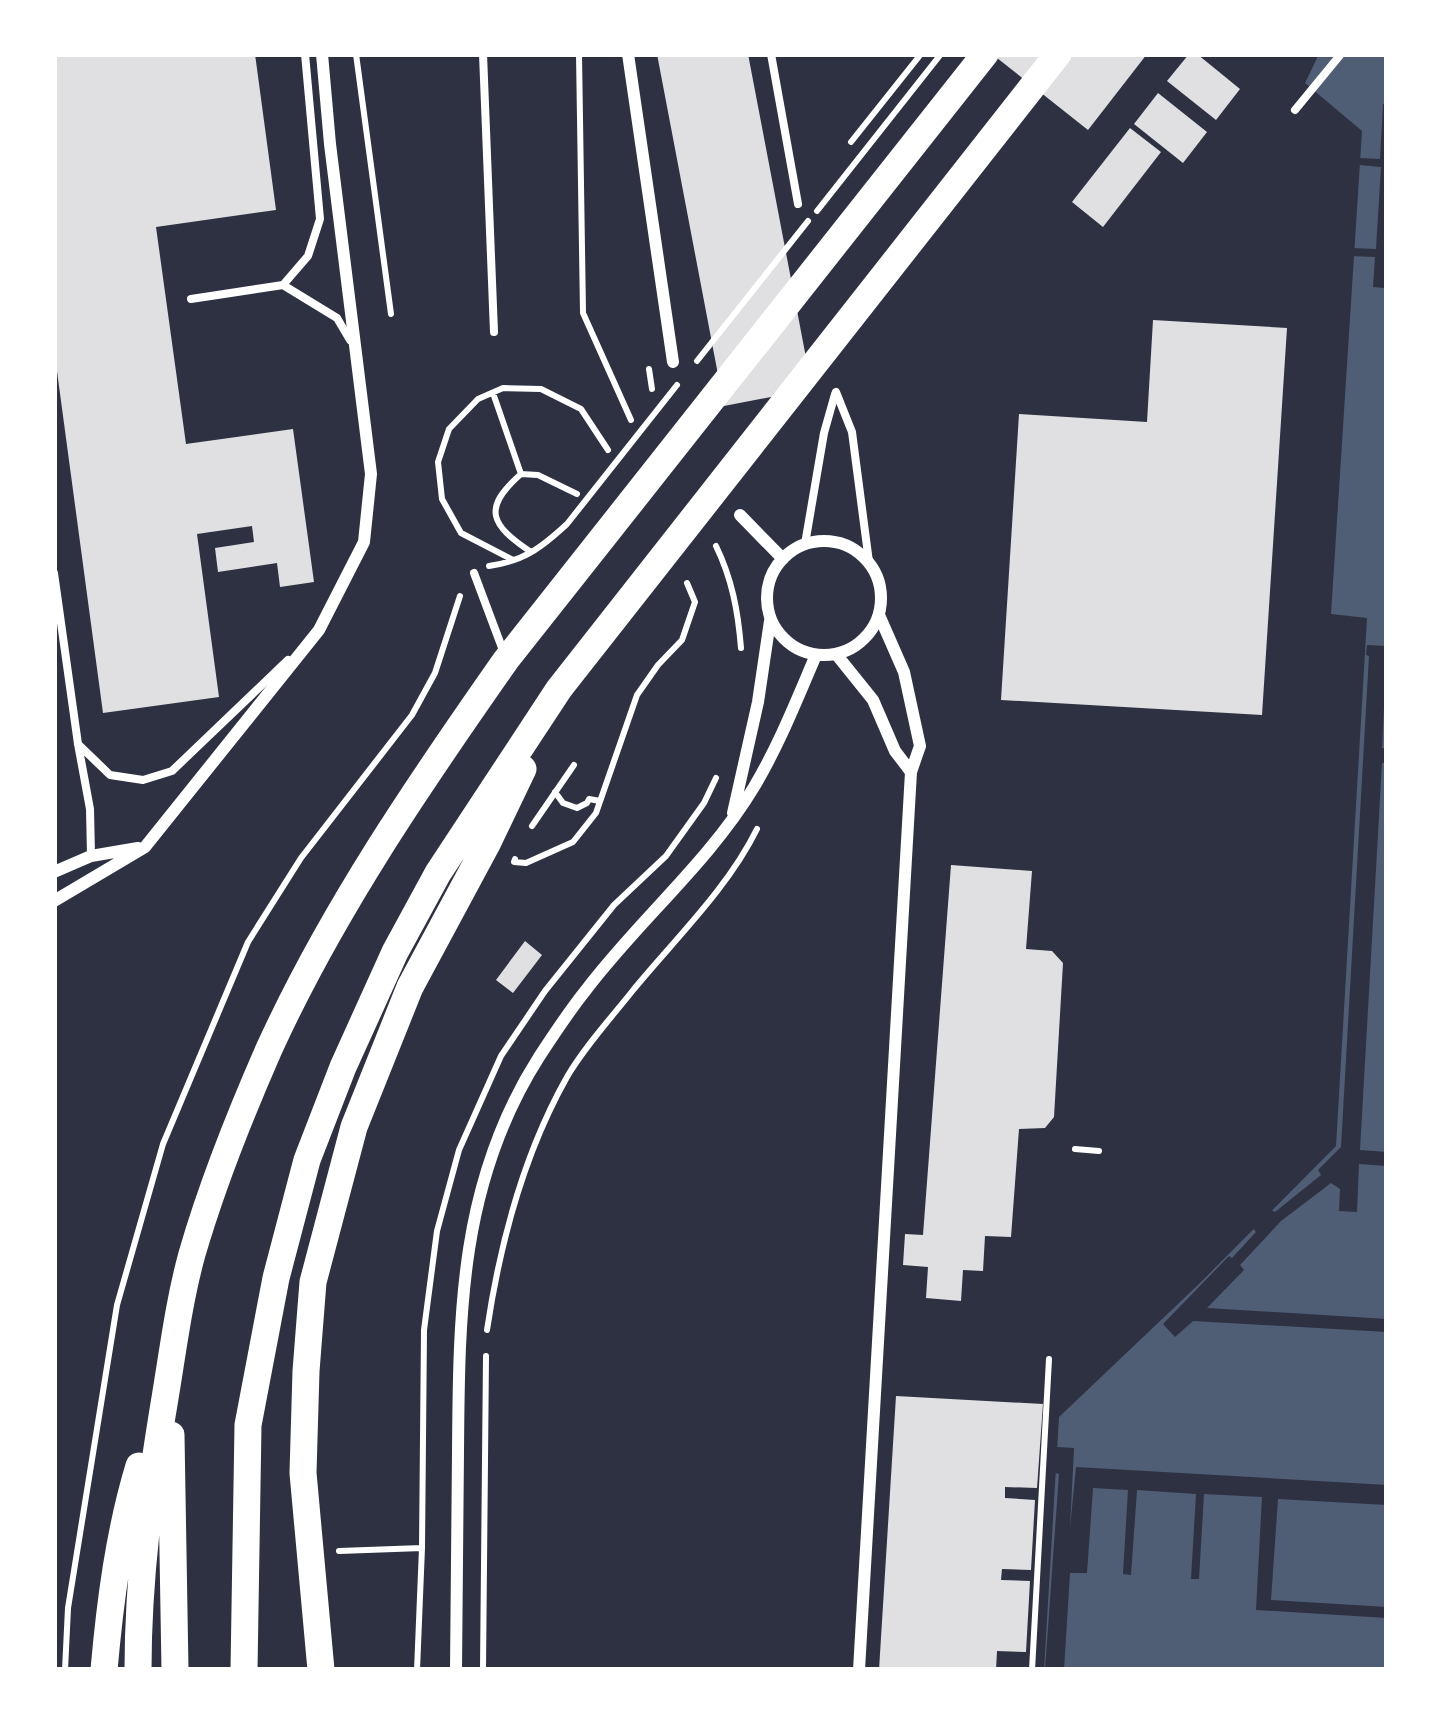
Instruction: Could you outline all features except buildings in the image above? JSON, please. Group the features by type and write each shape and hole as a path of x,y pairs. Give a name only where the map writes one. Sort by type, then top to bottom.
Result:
{"highway":[{"path":"138,1670 148,1500 192,1256 222,1165 269,1049 315,959 436,760 506,660 985,54"},
{"path":"244,1670 248,1425 276,1278 307,1160 395,952 438,873 560,689 1058,54"},
{"path":"321,1670 304,1473 313,1282 354,1127 410,987 497,823 560,689"},
{"path":"104,1670 128,1502 170,1365"},
{"path":"170,1365 176,1670"}],"street":[{"path":"54,901 145,847 320,630 364,542 370,474 322,54"},
{"path":"628,54 673,362"},
{"path":"740,515 782,559"},
{"path":"822,541 856,550 869,562 881,596 879,615 862,640 836,654 816,655 801,651 777,632 770,618 768,585 782,559 805,544 822,541"},
{"path":"859,1670 911,772 920,746 904,672 879,615"},
{"path":"731,820 758,702 770,618"},
{"path":"836,654 873,700 895,751 911,772"},
{"path":"456,1670 462,1289 470,1229 486,1169 537,1060 586,989 698,862 755,786 816,655"},
{"path":"54,872 91,856 145,847"}],"lane":[{"path":"283,285 308,256 320,219 305,54"},
{"path":"484,54 494,332"},
{"path":"771,54 798,204"},
{"path":"1295,110 1341,54"},
{"path":"191,299 283,285 337,318 358,358"},
{"path":"805,544 836,392 852,432 869,562"},
{"path":"54,573 90,809 91,856"},
{"path":"474,573 506,660"},
{"path":"78,744 110,775 143,781 172,771 320,630"}],"path":[{"path":"356,54 392,314"},
{"path":"580,54 583,314 631,420"},
{"path":"851,142 921,54"},
{"path":"608,450 580,409 542,388 503,388 478,399 449,429 438,462 442,499 461,533 516,562 567,524 673,390"},
{"path":"493,393 521,474"},
{"path":"531,553 507,536 494,512 499,496 521,474 538,475 577,494"},
{"path":"716,546 737,608 741,647"},
{"path":"520,849 514,862 526,863 572,842 596,813 637,695 682,640 695,602 687,583"},
{"path":"526,836 574,765"},
{"path":"417,1670 424,1330 437,1231 459,1150 501,1055 544,991 614,905 666,856 704,803 719,772"},
{"path":"555,792 563,803 577,808 589,799 600,800"},
{"path":"483,1670 486,1336 496,1266 512,1210 537,1138 568,1074 744,856 762,818"},
{"path":"1075,1149 1100,1151"},
{"path":"1032,1670 1049,1359"},
{"path":"367,1550 422,1548"},
{"path":"64,1670 68,1608"}],"water":[{"path":"1319,54 1387,54 1387,1670 1044,1670 1059,1417 1336,1146 1367,618 1331,614 1362,131 1305,83"}],"pier":[{"path":"1387,102 1384,288 1373,287 1375,257 1350,256 1351,248 1376,249 1381,167 1360,165 1360,158 1380,159 1383,104"},
{"path":"1367,645 1387,646 1382,748 1387,749 1387,763 1382,763 1360,1150 1387,1152 1387,1166 1359,1164 1357,1212 1339,1211 1340,1189 1331,1183 1281,1221 1207,1308 1387,1319 1387,1332 1193,1321 1175,1337 1163,1324 1232,1258 1271,1210 1275,1212 1321,1175 1318,1170 1341,1147"},
{"path":"1057,1447 1074,1448 1070,1528 1076,1467 1387,1485 1387,1505 1278,1499 1271,1600 1387,1607 1387,1618 1256,1610 1262,1497 1204,1494 1199,1579 1191,1579 1196,1494 1137,1490 1131,1575 1123,1574 1128,1490 1093,1488 1087,1573 1070,1573 1064,1670 1045,1670"}]}
